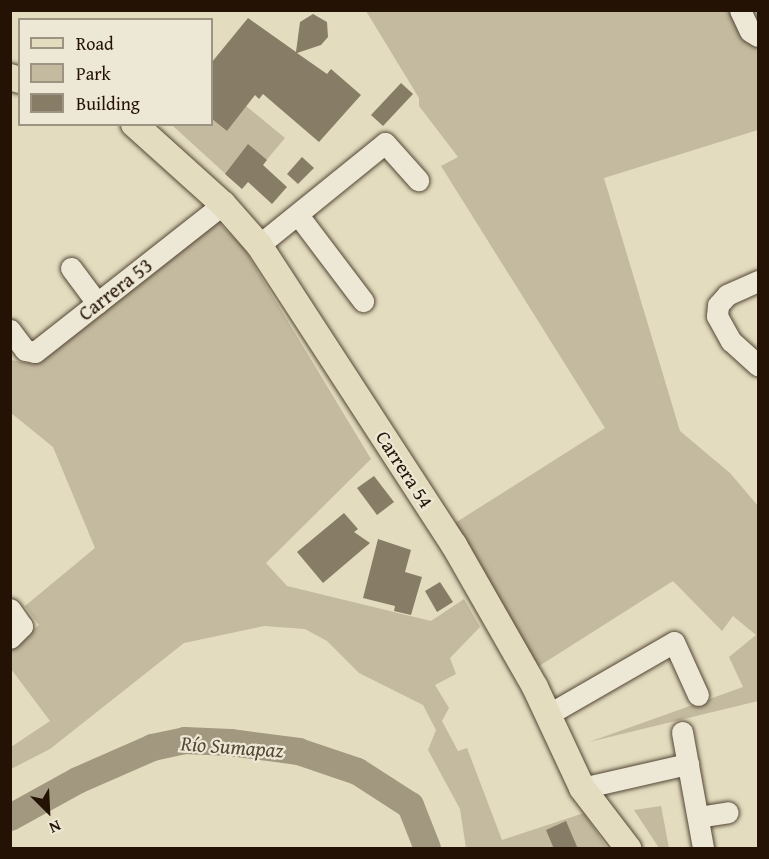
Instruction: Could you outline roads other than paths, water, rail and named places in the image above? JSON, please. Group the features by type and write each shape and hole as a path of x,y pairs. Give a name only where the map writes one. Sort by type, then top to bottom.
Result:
{"main road":[{"name":"Carrera 54","path":"136,126 223,204 259,244 454,545 549,714 582,788 628,849"}],"street":[{"path":"740,10 750,31 759,36"},
{"path":"259,244 385,143 418,180"},
{"name":"Carrera 53","path":"10,330 25,350 35,352 223,204"},
{"path":"298,215 363,301"},
{"path":"71,268 97,303"},
{"path":"759,281 727,295 718,305 717,316 731,341 759,365"},
{"path":"549,714 674,642 698,695"},
{"path":"682,732 703,849"},
{"path":"582,788 688,764"},
{"path":"698,817 728,812"}],"waterway":[{"name":"Río Sumapaz","path":"10,817 77,780 152,747 184,740 230,742 298,751 357,771 410,805 427,848"}]}
